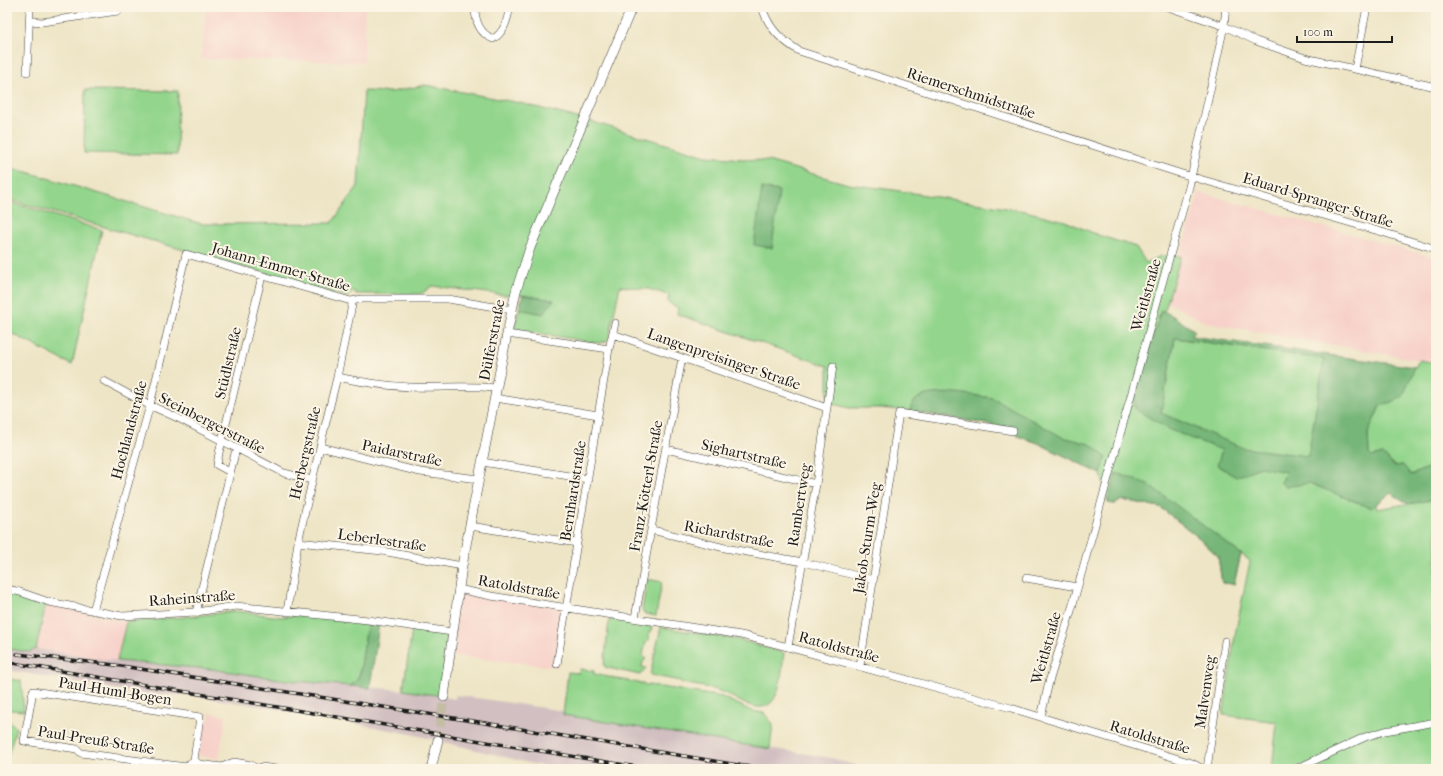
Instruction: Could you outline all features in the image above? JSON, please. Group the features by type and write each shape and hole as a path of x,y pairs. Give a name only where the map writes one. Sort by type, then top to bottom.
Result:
{"main road":[{"name":"Dülferstraße","path":"444,697 462,566 496,388 518,285 530,248 632,7"},
{"path":"431,769 438,740"}],"street":[{"path":"27,72 30,7"},
{"path":"30,21 42,22 118,11 118,7"},
{"path":"475,7 478,27 486,36 493,39 498,36 504,28 510,7"},
{"name":"Riemerschmidstraße","path":"762,7 774,32 785,42 799,51 1192,176"},
{"path":"1168,7 1224,26 1256,41 1300,56 1436,87"},
{"name":"Weitlstraße","path":"1041,717 1049,682 1192,176 1224,26 1226,7"},
{"path":"1355,69 1367,7"},
{"name":"Eduard-Spranger-Straße","path":"1192,176 1382,232 1436,250"},
{"name":"Johann-Emmer-Straße","path":"186,254 351,301 362,299 448,300 512,310"},
{"name":"Hochlandstraße","path":"92,611 150,405 186,254"},
{"name":"Stüdlstraße","path":"230,472 217,466 262,276"},
{"name":"Herbergstraße","path":"287,612 298,542 337,377 352,305 351,301"},
{"name":"Bernhardstraße","path":"557,664 609,349 615,323"},
{"path":"507,334 609,349"},
{"name":"Langenpreisinger Straße","path":"613,334 827,408"},
{"name":"Franz-Kötterl-Straße","path":"635,618 682,358"},
{"name":"Rambertweg","path":"788,647 816,484 834,366"},
{"path":"337,377 372,384 410,387 468,386 496,388"},
{"name":"Steinbergerstraße","path":"104,381 284,473 312,480"},
{"path":"495,398 598,415"},
{"name":"Jakob-Sturm-Weg","path":"860,666 899,413 1013,431"},
{"name":"Paidarstraße","path":"320,447 420,472 479,479"},
{"path":"196,612 236,449"},
{"name":"Sighartstraße","path":"666,449 816,484"},
{"path":"482,462 588,479"},
{"path":"470,526 577,543"},
{"name":"Richardstraße","path":"652,530 718,546 803,562 874,580"},
{"name":"Leberlestraße","path":"298,542 382,552 462,566"},
{"path":"1026,578 1077,587"},
{"name":"Raheinstraße","path":"7,589 49,602 122,616 196,612 236,606 368,620 452,632"},
{"name":"Ratoldstraße","path":"458,589 491,596 740,635 860,666 1041,717 1192,763 1203,769"},
{"name":"Malvenweg","path":"1207,769 1225,642"},
{"name":"Paul-Huml-Bogen","path":"24,741 33,691 200,717 194,760"},
{"path":"1296,769 1365,737 1385,730 1436,722"},
{"name":"Paul-Preuß-Straße","path":"24,741 77,749 82,753 186,767 194,760"},
{"path":"194,760 199,764 222,767 234,762 251,765 257,769 262,767 276,769"}],"shaded area":[{"path":"206,7 365,7 364,62 201,59"},
{"path":"1199,192 1436,258 1436,363 1207,323 1167,302"},
{"path":"458,592 565,609 557,667 454,656"},
{"path":"46,604 126,622 117,661 36,649"},
{"path":"7,649 29,652 36,649 117,661 211,669 286,680 403,690 455,699 456,695 564,711 564,715 831,758 868,769 562,769 537,765 411,734 271,708 188,695 145,694 7,670"},
{"path":"210,713 226,716 219,759 198,755 204,720 209,721"}],"green space":[{"path":"425,85 520,103 593,122 706,156 768,161 848,184 1025,211 1065,221 1098,235 1136,247 1146,263 1161,256 1181,256 1137,403 1161,413 1175,338 1324,359 1361,452 1373,490 1377,509 1436,499 1436,769 1272,769 1277,722 1223,715 1235,635 1250,561 1241,554 1234,584 1222,583 1218,556 1198,537 1160,507 1122,500 1114,504 1108,503 1101,474 1038,443 1018,436 1011,428 910,411 879,408 849,408 828,403 828,366 677,314 678,308 668,302 669,295 648,289 620,286 609,338 605,342 596,343 514,329 523,295 504,295 432,286 421,294 356,294 354,290 347,297 7,199 7,168 27,172 202,224 332,223 358,186 364,91 391,92"},
{"path":"85,90 178,91 177,155 84,153"},
{"path":"762,188 779,191 772,248 754,245"},
{"path":"7,201 102,230 72,365 7,331"},
{"path":"523,295 554,300 543,314 519,309"},
{"path":"1161,310 1173,316 1195,331 1191,336 1415,367 1402,398 1380,406 1368,433 1369,454 1372,457 1383,454 1394,466 1403,465 1411,475 1428,468 1431,453 1436,453 1436,499 1409,504 1391,493 1371,508 1309,483 1285,487 1281,483 1286,472 1260,467 1236,477 1217,465 1222,450 1170,430 1135,409 1134,400","holes":["1175,338 1324,359 1308,456 1243,448 1161,413"]},
{"path":"1419,360 1436,363 1436,453 1432,453 1428,468 1410,475 1403,465 1394,466 1383,454 1372,457 1369,454 1368,433 1380,406 1408,381"},
{"path":"957,393 993,398 1062,437 1090,444 1106,457 1101,474 1038,443 1018,436 1011,428 910,411 912,404 916,399 922,396 929,394"},
{"path":"1116,473 1148,484 1241,554 1234,584 1222,583 1218,556 1198,537 1160,507 1122,500 1114,504 1108,503"},
{"path":"647,579 662,582 656,616 645,614 642,610"},
{"path":"7,589 46,604 36,649 29,652 7,649"},
{"path":"236,611 281,617 302,615 313,616 367,625 360,673 357,679 350,686 286,680 211,669 117,661 126,622"},
{"path":"614,619 649,625 652,628 649,633 649,640 646,642 643,653 643,657 646,659 643,662 642,667 646,668 640,675 608,668 604,665 609,620"},
{"path":"379,624 370,688 350,686 357,679 360,673 367,625"},
{"path":"661,627 740,640 784,653 778,690 775,698 769,704 762,707 752,706 714,689 650,675"},
{"path":"412,630 442,633 448,637 442,696 403,690"},
{"path":"580,669 594,671 594,674 643,684 722,697 752,711 764,713 773,724 770,749 563,715 568,672 579,673"},
{"path":"11,679 21,681 24,711 10,710 7,707 7,680"},
{"path":"7,718 16,728 7,759"}],"tunnel":[{"path":"438,740 444,697"}],"railway":[{"path":"17,654 115,665 479,722 762,769"},
{"path":"7,662 649,769"}]}
